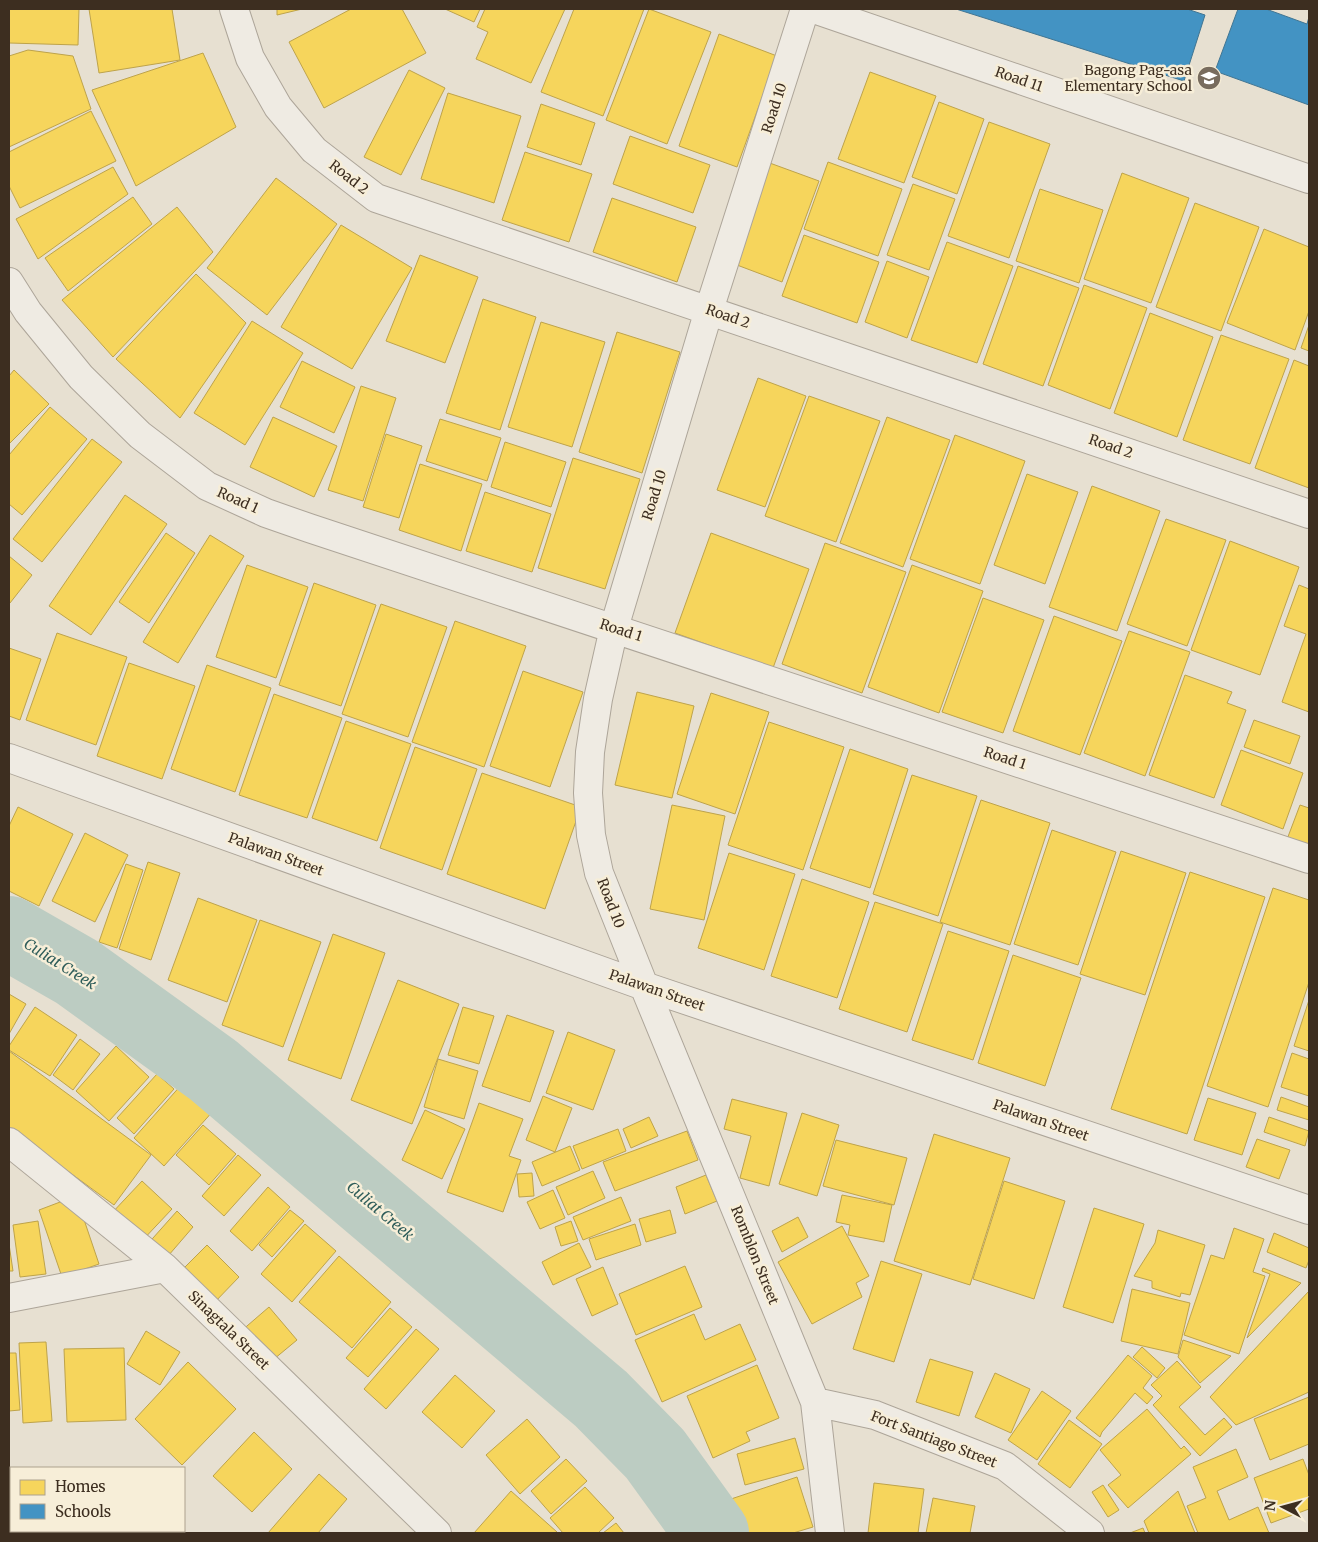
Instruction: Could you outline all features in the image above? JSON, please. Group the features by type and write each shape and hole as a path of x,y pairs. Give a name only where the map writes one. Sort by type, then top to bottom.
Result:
{"street":[{"name":"Road 2","path":"234,9 250,58 278,107 314,150 376,198 1309,514"},
{"name":"Road 10","path":"644,986 599,873 591,835 588,793 590,752 598,699 614,628 709,310 805,9"},
{"name":"Road 11","path":"814,9 1309,179"},
{"name":"Road 1","path":"9,282 28,312 81,377 140,435 207,486 266,512 309,528 1309,859"},
{"name":"Palawan Street","path":"9,758 644,986 1309,1210"},
{"name":"Romblon Street","path":"644,986 816,1402 830,1533"},
{"name":"Sinagtala Street","path":"9,1142 165,1268 437,1533"},
{"path":"9,1298 165,1268"},
{"name":"Fort Santiago Street","path":"816,1402 875,1415 1005,1466 1090,1533"}],"building: Homes":[{"path":"9,9 79,9 78,45 9,43"},
{"path":"89,9 172,9 180,60 99,73"},
{"path":"277,9 302,9 277,15"},
{"path":"351,9 402,9 426,53 324,108 289,42"},
{"path":"445,9 480,9 474,22"},
{"path":"485,9 565,9 531,83 476,59 488,32 477,27"},
{"path":"574,9 644,9 603,116 541,92"},
{"path":"649,9 711,32 667,144 606,120"},
{"path":"719,34 777,56 737,167 679,146"},
{"path":"28,50 73,56 91,109 9,147 9,56"},
{"path":"203,53 236,127 136,186 92,90"},
{"path":"409,70 445,88 401,175 364,157"},
{"path":"870,72 936,96 904,183 838,159"},
{"path":"448,93 521,116 494,203 421,179"},
{"path":"939,102 984,119 957,194 912,177"},
{"path":"541,104 595,123 581,165 527,147"},
{"path":"91,111 116,161 20,208 9,186 9,152"},
{"path":"989,122 1050,144 1009,258 948,236"},
{"path":"630,136 710,165 693,213 613,184"},
{"path":"525,152 592,174 569,242 502,220"},
{"path":"767,162 819,181 782,282 729,262"},
{"path":"828,162 902,189 878,256 804,229"},
{"path":"113,167 128,194 38,259 16,219"},
{"path":"1122,173 1189,198 1151,303 1084,279"},
{"path":"276,178 337,224 267,315 207,268"},
{"path":"913,184 955,199 929,270 887,255"},
{"path":"1040,189 1103,210 1079,283 1016,261"},
{"path":"133,197 152,224 68,291 45,258"},
{"path":"612,198 696,227 677,282 593,252"},
{"path":"1195,203 1259,227 1221,331 1156,307"},
{"path":"177,207 213,252 113,357 62,300"},
{"path":"341,225 412,268 352,369 281,327"},
{"path":"1264,229 1309,247 1309,311 1295,350 1227,323"},
{"path":"804,235 879,262 857,323 782,296"},
{"path":"947,242 1013,266 977,363 911,340"},
{"path":"420,255 478,277 445,363 386,341"},
{"path":"887,261 929,277 907,338 865,322"},
{"path":"1018,266 1079,288 1043,386 983,364"},
{"path":"196,274 246,323 180,418 116,359"},
{"path":"1084,285 1147,308 1110,409 1048,385"},
{"path":"483,299 536,317 500,430 446,413"},
{"path":"1150,313 1213,337 1177,437 1114,413"},
{"path":"252,321 303,353 245,445 194,413"},
{"path":"541,322 605,342 572,447 508,427"},
{"path":"1309,325 1309,351 1301,348"},
{"path":"617,332 680,352 642,473 579,452"},
{"path":"1221,335 1289,359 1250,464 1183,440"},
{"path":"1294,360 1309,366 1309,488 1255,468"},
{"path":"302,361 355,387 334,433 280,407"},
{"path":"14,370 49,404 9,444 9,376"},
{"path":"758,378 806,396 765,507 717,490"},
{"path":"361,386 396,398 363,501 328,490"},
{"path":"809,396 880,421 836,542 765,516"},
{"path":"50,407 87,439 22,515 9,504 9,455"},
{"path":"273,417 337,446 314,497 250,467"},
{"path":"887,417 950,440 903,567 840,543"},
{"path":"440,419 501,438 487,481 426,461"},
{"path":"386,434 422,446 399,518 363,507"},
{"path":"955,435 1025,461 980,584 910,559"},
{"path":"92,439 122,462 42,562 13,539"},
{"path":"505,442 566,462 551,507 491,487"},
{"path":"573,458 640,479 605,589 538,568"},
{"path":"420,464 482,484 461,551 399,530"},
{"path":"1027,474 1078,492 1045,584 994,565"},
{"path":"1092,486 1160,511 1117,631 1049,607"},
{"path":"485,492 551,514 532,572 466,551"},
{"path":"125,495 167,524 91,635 49,606"},
{"path":"1166,519 1226,540 1187,646 1127,624"},
{"path":"166,533 195,553 149,623 119,602"},
{"path":"711,533 809,569 773,668 675,633"},
{"path":"210,535 244,556 178,663 143,642"},
{"path":"1230,541 1299,567 1260,675 1191,650"},
{"path":"825,543 906,572 862,693 782,664"},
{"path":"9,556 32,575 10,603 9,602"},
{"path":"247,565 308,587 276,678 216,657"},
{"path":"912,565 983,591 939,713 868,687"},
{"path":"314,583 376,605 341,706 279,685"},
{"path":"1299,585 1309,589 1309,712 1282,702 1306,634 1284,626"},
{"path":"983,598 1044,620 1003,733 942,712"},
{"path":"381,604 447,627 408,737 342,714"},
{"path":"1054,616 1122,641 1080,755 1013,731"},
{"path":"455,621 526,646 484,767 412,742"},
{"path":"1129,631 1190,652 1145,776 1084,753"},
{"path":"57,633 127,657 96,745 26,720"},
{"path":"9,648 41,659 20,720 9,716"},
{"path":"129,663 195,686 162,779 97,756"},
{"path":"207,665 271,688 235,792 171,769"},
{"path":"523,671 583,692 550,787 490,766"},
{"path":"1185,675 1232,692 1227,703 1246,710 1214,798 1149,775"},
{"path":"637,692 694,706 672,798 615,785"},
{"path":"711,693 769,712 735,814 677,794"},
{"path":"274,694 342,718 307,818 239,795"},
{"path":"1254,720 1300,736 1290,764 1244,747"},
{"path":"346,721 411,744 377,841 312,818"},
{"path":"769,722 844,747 803,870 728,845"},
{"path":"415,747 477,769 442,870 380,848"},
{"path":"850,749 908,769 870,888 810,868"},
{"path":"1241,750 1303,773 1283,829 1221,805"},
{"path":"482,773 581,807 545,909 447,874"},
{"path":"912,775 977,796 938,916 873,894"},
{"path":"981,800 1050,823 1010,945 940,922"},
{"path":"672,805 725,816 704,920 650,909"},
{"path":"1300,805 1309,808 1309,851 1286,842"},
{"path":"18,807 73,834 39,906 9,891 9,826"},
{"path":"1052,830 1116,852 1078,965 1014,944"},
{"path":"85,833 128,855 95,922 52,901"},
{"path":"1121,851 1186,873 1145,995 1080,974"},
{"path":"729,853 795,874 764,970 698,948"},
{"path":"148,862 180,873 151,960 119,949"},
{"path":"126,864 143,870 117,948 99,942"},
{"path":"1190,872 1265,897 1187,1134 1111,1109"},
{"path":"802,879 869,902 837,998 771,976"},
{"path":"1273,888 1309,900 1309,982 1268,1107 1207,1086"},
{"path":"198,898 257,920 227,1002 168,980"},
{"path":"875,902 943,924 907,1032 839,1009"},
{"path":"260,920 321,942 283,1047 222,1025"},
{"path":"948,931 1009,951 973,1060 912,1040"},
{"path":"333,934 385,953 341,1079 288,1060"},
{"path":"1013,955 1081,978 1045,1086 978,1063"},
{"path":"398,980 459,1004 412,1124 351,1100"},
{"path":"9,994 26,1004 9,1034"},
{"path":"1309,1000 1309,1051 1294,1046"},
{"path":"35,1007 77,1035 50,1076 9,1050 9,1046"},
{"path":"463,1007 494,1016 479,1064 448,1055"},
{"path":"507,1015 554,1031 530,1102 482,1086"},
{"path":"568,1032 615,1050 593,1110 546,1093"},
{"path":"80,1039 100,1054 73,1090 53,1075"},
{"path":"116,1046 149,1077 109,1121 76,1091"},
{"path":"9,1051 151,1155 114,1205 9,1128"},
{"path":"1292,1053 1309,1059 1309,1096 1281,1087"},
{"path":"438,1059 478,1071 464,1119 424,1107"},
{"path":"157,1074 174,1089 134,1134 117,1118"},
{"path":"183,1083 214,1110 164,1166 134,1138"},
{"path":"543,1096 572,1108 555,1152 526,1140"},
{"path":"1281,1097 1309,1107 1309,1120 1277,1110"},
{"path":"1208,1098 1256,1113 1242,1155 1194,1140"},
{"path":"732,1099 787,1113 769,1186 740,1178 751,1136 724,1129"},
{"path":"479,1103 523,1119 509,1156 521,1160 503,1212 447,1192"},
{"path":"425,1110 465,1129 442,1179 402,1160"},
{"path":"802,1113 839,1125 817,1196 779,1184"},
{"path":"649,1117 658,1136 631,1148 623,1129"},
{"path":"1269,1117 1309,1131 1305,1146 1264,1132"},
{"path":"203,1125 236,1154 209,1185 176,1155"},
{"path":"618,1129 626,1151 582,1169 573,1146"},
{"path":"687,1131 698,1160 615,1191 603,1162"},
{"path":"934,1134 1010,1158 970,1285 894,1261"},
{"path":"1257,1139 1290,1150 1279,1179 1246,1167"},
{"path":"836,1140 907,1158 894,1205 823,1186"},
{"path":"570,1146 580,1170 542,1186 532,1162"},
{"path":"238,1155 261,1175 224,1216 202,1196"},
{"path":"593,1171 605,1198 568,1215 556,1187"},
{"path":"532,1173 534,1196 519,1197 517,1174"},
{"path":"706,1175 717,1201 685,1214 676,1187"},
{"path":"142,1181 172,1209 140,1243 110,1215"},
{"path":"1004,1181 1065,1201 1034,1299 973,1279"},
{"path":"268,1187 290,1207 252,1251 230,1231"},
{"path":"553,1190 565,1218 540,1229 527,1202"},
{"path":"842,1195 892,1205 884,1242 848,1235 850,1225 836,1222"},
{"path":"76,1196 99,1264 62,1277 39,1210"},
{"path":"621,1197 631,1221 583,1240 573,1217"},
{"path":"1094,1208 1144,1224 1113,1323 1063,1307"},
{"path":"290,1210 304,1221 272,1257 259,1245"},
{"path":"670,1210 676,1233 646,1242 639,1219"},
{"path":"177,1211 193,1227 162,1263 145,1247"},
{"path":"798,1217 808,1237 782,1252 772,1231"},
{"path":"38,1221 46,1274 20,1277 13,1225"},
{"path":"571,1221 578,1241 561,1246 555,1227"},
{"path":"305,1224 336,1251 292,1302 261,1274"},
{"path":"635,1224 641,1245 596,1260 589,1239"},
{"path":"842,1226 869,1276 856,1283 862,1297 812,1324 778,1262"},
{"path":"1234,1228 1264,1239 1253,1272 1265,1276 1239,1354 1184,1335 1211,1255 1224,1259"},
{"path":"1158,1230 1205,1245 1190,1295 1181,1293 1180,1297 1152,1288 1152,1281 1134,1276 1155,1243"},
{"path":"1274,1233 1309,1248 1309,1260 1306,1268 1267,1252"},
{"path":"579,1243 591,1267 553,1285 542,1262"},
{"path":"9,1244 13,1271 9,1271"},
{"path":"207,1245 239,1277 212,1305 180,1272"},
{"path":"339,1256 391,1302 352,1348 299,1302"},
{"path":"881,1261 922,1274 894,1362 853,1349"},
{"path":"685,1266 702,1307 636,1335 619,1294"},
{"path":"603,1267 618,1304 592,1316 576,1279"},
{"path":"1263,1268 1301,1283 1247,1338 1270,1274 1262,1271"},
{"path":"1132,1289 1190,1303 1178,1354 1121,1341"},
{"path":"1309,1291 1309,1392 1236,1425 1210,1397"},
{"path":"269,1307 297,1340 268,1364 240,1332"},
{"path":"390,1308 412,1327 368,1377 346,1358"},
{"path":"694,1314 705,1340 740,1324 756,1360 662,1402 635,1340"},
{"path":"416,1329 439,1349 386,1409 364,1389"},
{"path":"146,1331 180,1352 160,1385 127,1364"},
{"path":"1183,1340 1231,1356 1200,1383 1178,1357"},
{"path":"46,1342 52,1421 23,1423 19,1343"},
{"path":"1142,1347 1165,1368 1157,1378 1133,1357"},
{"path":"124,1348 126,1420 67,1422 64,1349"},
{"path":"9,1353 16,1353 20,1410 9,1411"},
{"path":"1128,1355 1152,1376 1143,1388 1153,1397 1147,1404 1135,1393 1102,1432 1100,1437 1076,1418"},
{"path":"930,1359 973,1372 959,1416 916,1402"},
{"path":"1177,1361 1201,1387 1179,1407 1205,1435 1224,1418 1232,1427 1200,1456 1153,1405 1162,1396 1151,1385"},
{"path":"188,1362 236,1409 182,1465 135,1419"},
{"path":"757,1365 779,1418 746,1432 750,1441 713,1458 687,1396"},
{"path":"995,1373 1030,1389 1011,1433 975,1417"},
{"path":"455,1375 495,1411 462,1448 422,1412"},
{"path":"1042,1391 1071,1411 1037,1460 1008,1440"},
{"path":"1309,1397 1309,1444 1270,1460 1254,1419"},
{"path":"1147,1409 1181,1449 1184,1446 1191,1454 1128,1508 1108,1485 1121,1475 1100,1450"},
{"path":"527,1419 560,1457 520,1494 486,1455"},
{"path":"1069,1420 1102,1444 1070,1488 1038,1464"},
{"path":"254,1432 292,1469 252,1512 213,1476"},
{"path":"795,1438 804,1469 745,1485 737,1454"},
{"path":"1236,1449 1248,1477 1217,1491 1229,1520 1258,1507 1269,1533 1198,1533 1187,1506 1206,1498 1193,1467"},
{"path":"566,1459 587,1481 551,1514 531,1491"},
{"path":"1303,1459 1309,1475 1309,1509 1271,1523 1254,1478"},
{"path":"319,1474 347,1499 318,1533 268,1533"},
{"path":"797,1477 813,1527 793,1533 736,1533 725,1501"},
{"path":"874,1483 924,1489 918,1533 868,1533"},
{"path":"1103,1485 1119,1510 1108,1517 1092,1492"},
{"path":"585,1487 614,1518 598,1533 563,1533 550,1518"},
{"path":"511,1491 557,1532 474,1533"},
{"path":"1178,1491 1195,1533 1149,1533 1144,1521"},
{"path":"933,1498 975,1506 970,1533 926,1533"},
{"path":"616,1523 624,1533 603,1533"},
{"path":"1143,1528 1145,1533 1130,1533"}],"building: Schools":[{"path":"956,9 1187,9 1205,15 1184,81"},
{"path":"1238,9 1266,9 1307,24 1309,17 1309,105 1215,71"}],"waterway":[{"name":"Culiat Creek","path":"9,933 77,972 213,1070 601,1399 655,1454 712,1533"}],"place":[{"name":"Bagong Pag-asa Elementary School","path":"1209,78"}]}
